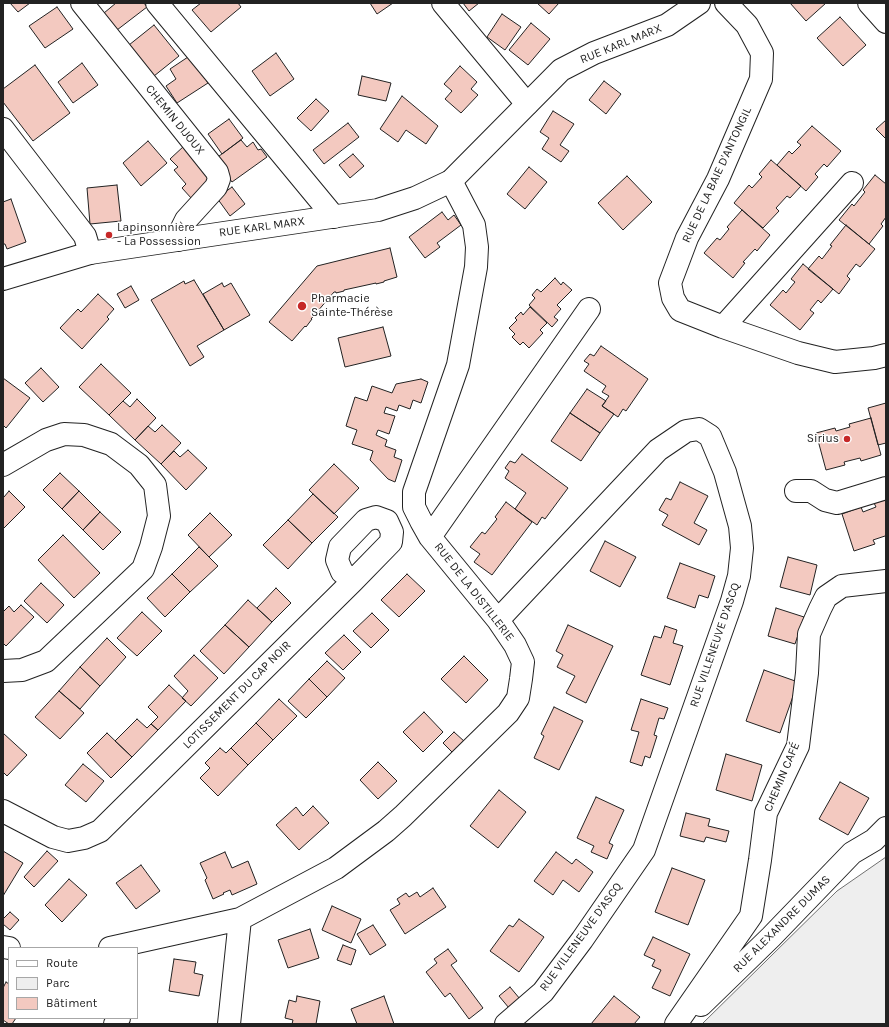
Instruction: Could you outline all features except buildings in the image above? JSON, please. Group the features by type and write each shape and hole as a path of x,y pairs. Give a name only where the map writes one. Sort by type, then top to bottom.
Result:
{"street":[{"name":"CHEMIN DIJOUX","path":"82,3 217,172 219,179 216,187 186,220 178,240"},
{"path":"157,3 334,217"},
{"path":"444,3 527,104"},
{"name":"RUE KARL MARX","path":"3,279 90,253 378,210 415,198 451,181 561,70 594,53 667,25 699,3"},
{"name":"RUE DE LA BAIE D'ANTONGIL","path":"726,3 747,25 762,53 761,79 718,179 687,238 670,283 673,298 680,310 723,327 798,353 835,362 874,358 886,355"},
{"path":"869,3 886,22"},
{"path":"3,129 85,236 90,253"},
{"name":"RUE DE LA DISTILLERIE","path":"121,947 132,946 240,919 336,868 386,831 403,816 508,713 518,698 523,662 515,645 498,620 430,537 420,521 414,507 414,492 458,365 476,267 477,247 474,226 451,181"},
{"path":"723,327 852,183"},
{"path":"430,537 589,309"},
{"name":"RUE VILLENEUVE D'ASCQ","path":"498,620 658,450 686,431 699,429 710,436 725,472 740,526 742,548 739,576 732,601 644,850 582,940 542,992 506,1024"},
{"path":"3,465 46,440 64,434 84,435 91,437 111,444 139,465 155,485 159,516 152,547 143,568 46,661 22,670 3,672"},
{"path":"796,491 811,491 825,500 837,503 886,488"},
{"name":"LOTISSEMENT DU CAP NOIR","path":"3,811 53,837 68,841 84,838 100,831 353,581 391,542 392,532 386,521 376,517 366,520 340,547 337,560 342,572 353,581"},
{"name":"CHEMIN CAFÉ","path":"676,1024 751,916 766,813 798,746 807,673 809,634 820,609 826,597 842,586 886,581"},
{"name":"RUE ALEXANDRE DUMAS","path":"682,1024 771,937 852,853 874,840 886,828"},
{"path":"229,1024 240,919"}],"green space":[{"path":"886,857 886,1024 702,1024 837,891"}],"place":[{"name":"Lapinsonnière - La Possession","path":"109,235"},
{"name":"Pharmacie Sainte-Thérèse","path":"302,306"},
{"name":"Sirius","path":"847,439"}]}
